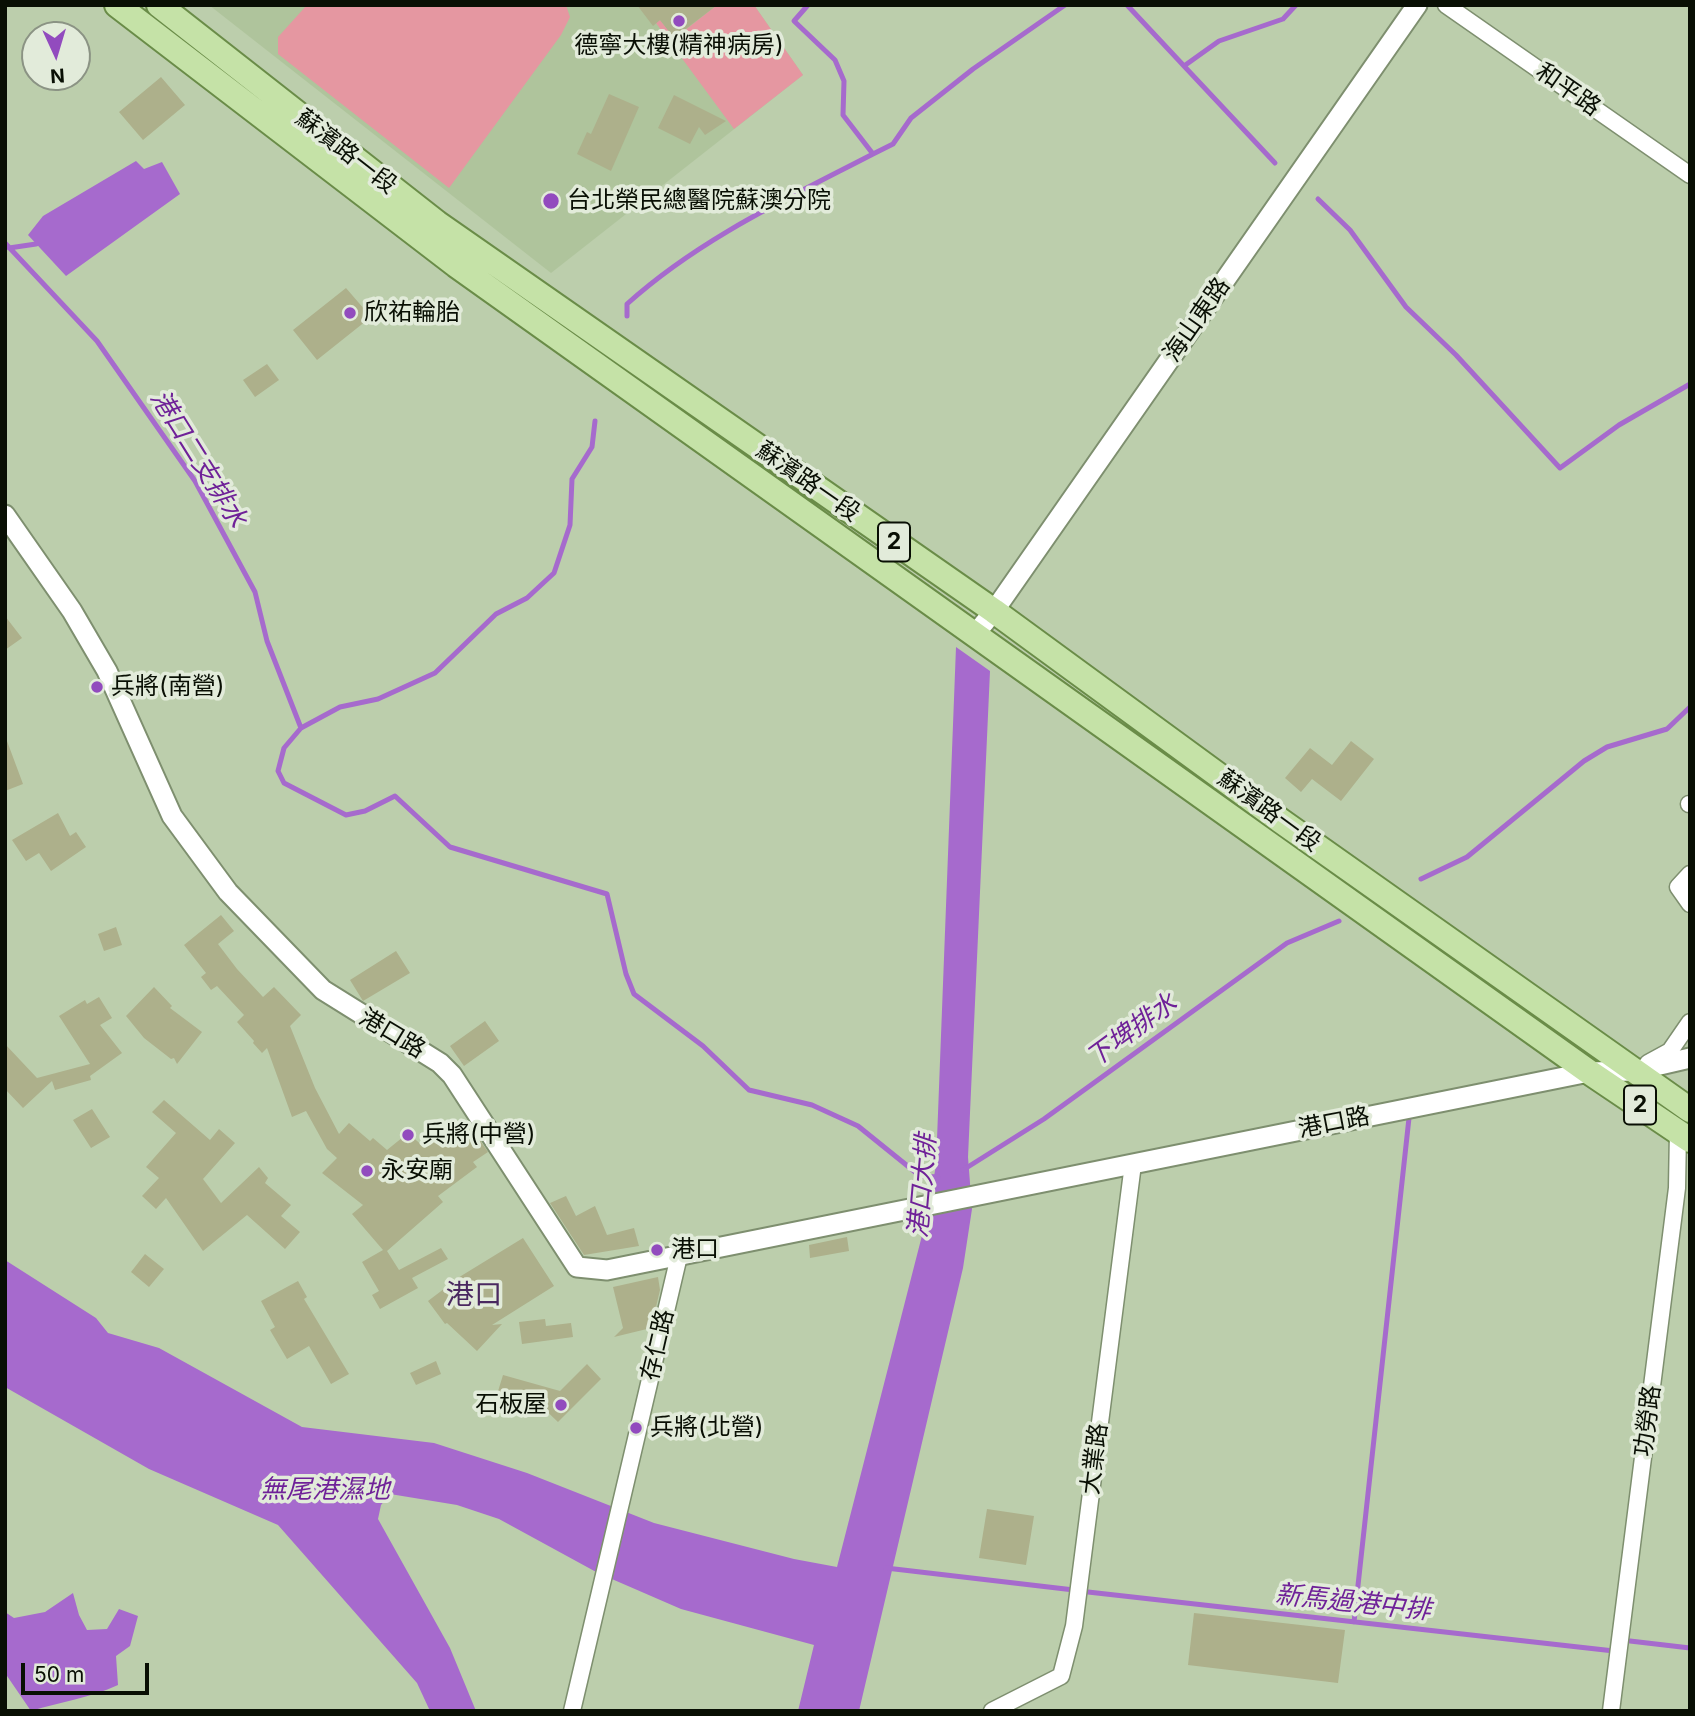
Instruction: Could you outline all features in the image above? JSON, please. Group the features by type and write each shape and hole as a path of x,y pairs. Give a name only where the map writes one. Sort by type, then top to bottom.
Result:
{"main road":[{"name":"蘇濱路一段","path":"117,5 456,265 976,632 1589,1072"},
{"name":"蘇濱路一段","path":"159,5 437,223 994,611 1281,821 1634,1071"},
{"path":"1268,842 1281,821"},
{"name":"2","path":"1634,1071 1686,1127"},
{"name":"2","path":"1589,1072 1686,1127"}],"street":[{"name":"海山東路","path":"976,632 994,611 1417,5"},
{"name":"和平路","path":"1446,5 1690,176"},
{"name":"港口路","path":"5,515 72,611 107,671 172,817 228,892 323,990 440,1063 452,1075 577,1267 607,1270 1589,1072 1634,1071 1690,1058"},
{"path":"1690,874 1678,887 1690,904"},
{"path":"1634,1071 1670,1051 1690,1021"},
{"name":"功勞路","path":"1611,1711 1686,1127"},
{"name":"大業路","path":"992,1711 1061,1676 1074,1626 1133,1164"},
{"name":"存仁路","path":"572,1711 618,1516 638,1402 679,1256"}],"shaded area":[{"name":"台北榮民總醫院蘇澳分院","path":"209,5 754,5 803,75 551,273"},
{"path":"307,5 566,5 570,17 561,35 449,188 278,54 278,37"},
{"path":"717,5 754,5 803,75 734,129 656,23 660,20 675,38"}],"water":[{"path":"136,161 144,169 162,162 180,194 66,276 28,235 43,216"},
{"name":"無尾港濕地","path":"956,647 990,671 968,1157 972,1209 963,1268 859,1711 798,1711 814,1645 681,1609 598,1573 499,1519 457,1505 390,1494 381,1505 378,1519 450,1648 476,1711 430,1711 417,1683 278,1525 149,1469 5,1387 5,1260 96,1318 108,1333 159,1348 302,1427 434,1443 527,1473 654,1523 794,1559 837,1567 927,1216 936,1165"},
{"path":"73,1593 79,1615 87,1630 107,1629 119,1609 138,1616 130,1646 116,1656 118,1685 86,1697 31,1711 5,1673 5,1612 14,1618 45,1612"}],"building":[{"name":"德寧大樓(精神病房)","path":"637,5 717,5 674,38 660,20 653,26"},
{"path":"161,77 185,105 143,140 119,112"},
{"path":"609,94 639,107 611,171 577,154 587,132 591,134"},
{"path":"674,95 726,121 705,135 699,127 690,144 658,128"},
{"path":"346,288 371,317 317,360 293,330"},
{"path":"267,364 279,380 255,397 243,380"},
{"path":"5,616 22,638 5,650"},
{"path":"7,741 23,784 5,791 5,742"},
{"path":"1351,741 1374,759 1341,801 1312,779 1301,792 1285,778 1310,748 1332,765"},
{"path":"58,813 70,836 76,832 86,847 51,871 39,853 26,861 12,840"},
{"path":"221,915 234,931 218,944 237,969 263,997 274,987 301,1015 290,1026 315,1088 339,1134 349,1123 370,1141 373,1138 387,1150 408,1133 425,1148 449,1130 454,1137 471,1127 488,1152 473,1162 477,1167 438,1196 443,1202 387,1251 399,1270 441,1248 448,1259 412,1278 418,1288 380,1309 372,1295 379,1291 362,1262 383,1250 352,1214 363,1205 322,1173 337,1158 327,1149 306,1111 292,1117 267,1048 262,1053 253,1043 237,1022 244,1015 217,986 211,990 201,977 206,973 184,945"},
{"path":"116,927 122,945 104,951 98,934"},
{"path":"396,951 410,973 363,1001 350,980"},
{"path":"154,987 172,1006 170,1008 202,1032 177,1064 174,1058 171,1059 144,1038 126,1016"},
{"path":"99,997 112,1018 100,1025 122,1053 90,1076 91,1080 55,1090 52,1081 23,1108 5,1089 5,1044 37,1078 90,1064 59,1016 85,1000 87,1004"},
{"path":"485,1021 499,1041 464,1066 450,1046"},
{"path":"164,1100 210,1140 219,1129 235,1143 203,1179 221,1203 259,1167 268,1178 265,1183 291,1205 281,1216 300,1232 285,1249 247,1215 203,1251 166,1198 156,1209 142,1196 159,1178 146,1167 176,1133 152,1112"},
{"path":"92,1109 110,1137 91,1148 73,1120"},
{"path":"566,1196 576,1216 595,1206 607,1235 634,1228 639,1246 584,1255 550,1203"},
{"path":"847,1237 849,1251 810,1258 809,1245"},
{"path":"523,1238 554,1286 492,1325 502,1324 477,1351 445,1324 428,1301 461,1276"},
{"path":"145,1254 164,1269 149,1287 131,1272"},
{"path":"658,1277 660,1290 651,1328 614,1337 623,1328 613,1287"},
{"path":"298,1281 307,1297 304,1299 349,1374 331,1384 309,1346 287,1359 270,1330 275,1327 261,1301"},
{"path":"545,1319 546,1326 571,1323 573,1337 522,1344 519,1322"},
{"path":"436,1361 441,1374 416,1385 410,1373"},
{"path":"587,1364 601,1379 558,1422 537,1402 535,1412 495,1401 503,1375 560,1391"},
{"path":"987,1509 1034,1516 1026,1565 979,1558"},
{"path":"1194,1613 1345,1630 1338,1683 1188,1665"}],"waterway":[{"path":"627,316 627,304 684,259 745,221 873,154 843,115 844,81 835,60 794,21 808,5"},
{"path":"873,154 893,144 911,118 973,69 1065,5"},
{"path":"1127,5 1184,66 1219,41 1283,19 1296,5"},
{"path":"1184,66 1275,163"},
{"path":"1318,199 1350,230 1406,307 1456,355 1560,468 1619,425 1690,384"},
{"name":"港口二支排水","path":"5,243 97,341 195,481 255,592 267,641 301,728"},
{"path":"9,248 36,244"},
{"name":"港口大排","path":"595,421 592,447 572,479 570,525 554,573 527,598 496,614 435,673 378,699 340,707 301,728 284,748 278,771 284,783 346,815 365,811 395,796 450,847 607,894 626,974 634,994 703,1046 749,1090 812,1105 858,1126 920,1176 938,1177"},
{"name":"下埤排水","path":"1421,879 1467,857 1584,761 1607,747 1667,729 1690,707"},
{"name":"下埤排水","path":"963,1170 1044,1119 1287,943 1339,921"},
{"path":"1354,1622 1409,1118"},
{"name":"新馬過港中排","path":"886,1568 1074,1590"},
{"name":"新馬過港中排","path":"1088,1592 1614,1651"},
{"name":"新馬過港中排","path":"1630,1641 1690,1648"}],"place":[{"name":"德寧大樓(精神病房)","path":"679,21"},
{"name":"台北榮民總醫院蘇澳分院","path":"551,201"},
{"name":"欣祐輪胎","path":"350,313"},
{"name":"兵將(南營)","path":"97,687"},
{"name":"兵將(中營)","path":"408,1135"},
{"name":"永安廟","path":"367,1171"},
{"name":"港口","path":"657,1250"},
{"name":"石板屋","path":"561,1405"},
{"name":"兵將(北營)","path":"636,1428"}],"district":[{"name":"港口","path":"474,1296"}]}
